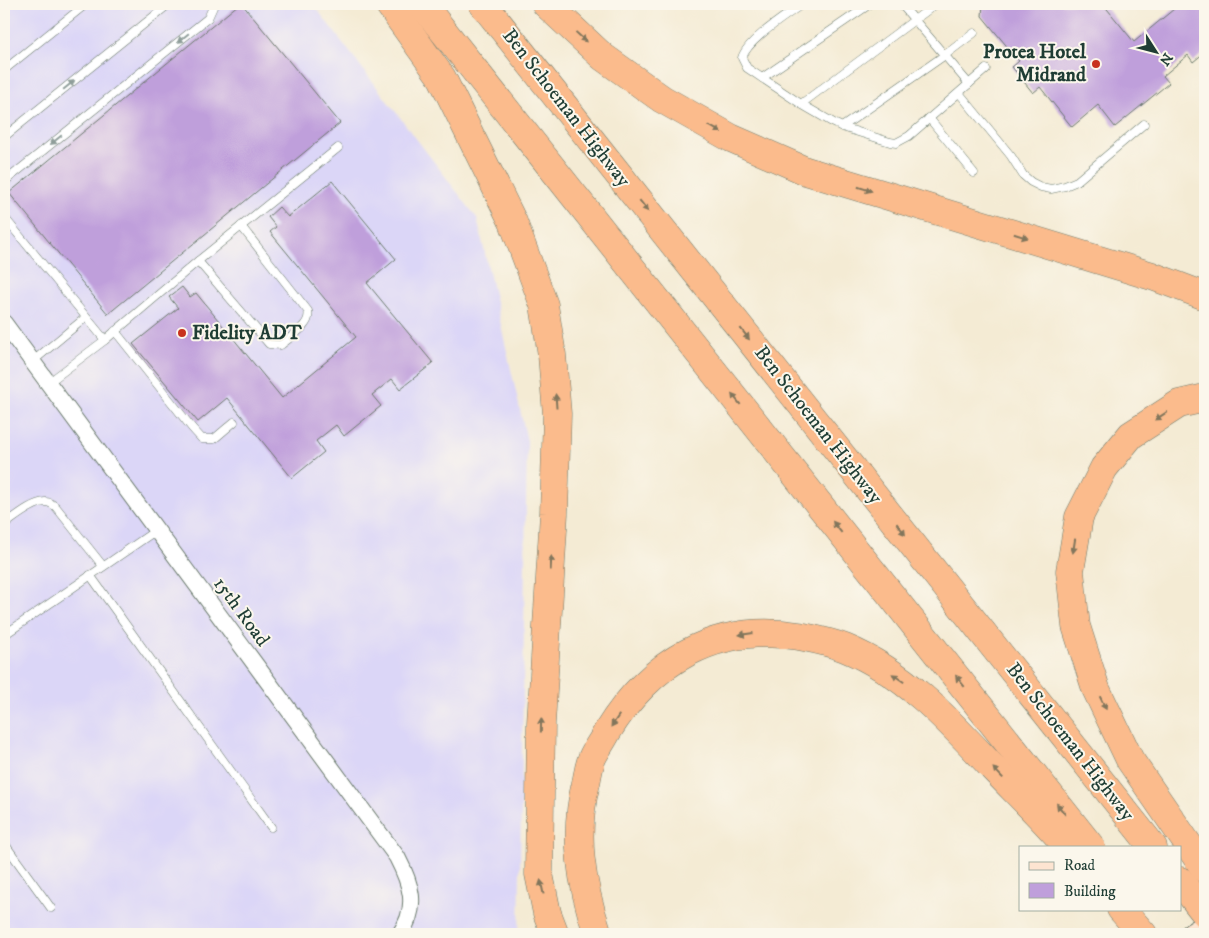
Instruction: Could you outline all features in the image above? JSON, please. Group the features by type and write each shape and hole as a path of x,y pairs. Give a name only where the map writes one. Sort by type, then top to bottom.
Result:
{"highway":[{"path":"389,4 446,87 513,222 544,305 552,355 556,414 554,513 541,723 539,874 547,914 555,934"},
{"path":"422,4 1090,846"},
{"name":"Ben Schoeman Highway","path":"483,4 1152,846"},
{"path":"546,4 603,57 662,99 731,138 806,171 1152,276 1205,296"},
{"path":"1205,398 1179,404 1131,435 1104,468 1079,517 1070,571 1076,626 1096,689 1130,760 1205,869"},
{"path":"598,934 587,902 579,848 582,802 592,757 632,695 658,671 684,654 711,642 743,634 778,633 815,639 843,647 872,660 914,690 949,721 1067,846"},
{"path":"1182,883 1205,912"},
{"path":"1123,910 1143,934"},
{"path":"1142,910 1161,934"}],"main road":[{"path":"1192,934 1205,926"}],"street":[{"name":"15th Road","path":"4,323 397,857 407,876 411,893 411,908 406,925 400,934"}],"lane":[{"path":"4,70 86,4"},
{"path":"4,137 169,4"},
{"path":"4,182 208,18 213,7 209,4"},
{"path":"802,4 755,39 743,53 742,58 744,64 762,78 801,104 842,127 896,143 909,136 960,94 986,69"},
{"path":"762,78 870,4"},
{"path":"901,4 969,84"},
{"path":"801,104 936,4"},
{"path":"842,127 974,33"},
{"path":"960,94 1011,156 1022,174 1036,184 1051,189 1077,181 1144,124"},
{"path":"929,118 974,173"},
{"path":"47,383 104,340 338,148"},
{"path":"4,217 104,340"},
{"path":"198,261 269,344 281,345 307,322 310,316 308,310 241,226"},
{"path":"32,362 85,318"},
{"path":"115,331 202,440 214,439 234,422"},
{"path":"4,525 35,504 51,503 103,566"},
{"path":"4,635 155,530"},
{"path":"90,575 271,827"},
{"path":"4,843 51,908"}],"shaded area":[{"path":"4,4 313,4 477,218 527,441 519,934 4,934"}],"building":[{"path":"239,4 242,4 340,123 108,314 9,193"},
{"name":"Protea Hotel Midrand","path":"983,4 1103,4 1134,42 1180,4 1205,4 1205,52 1193,62 1188,55 1163,76 1169,83 1115,127 1098,105 1072,127 1040,87 1033,93 1012,67 1019,61 982,16"},
{"name":"Fidelity ADT","path":"332,181 396,259 367,283 433,363 400,389 392,379 372,395 381,406 344,436 336,425 316,441 324,452 292,478 227,398 198,422 133,344 178,308 169,297 182,287 190,297 196,293 282,398 356,337 270,232 276,227 268,217 279,207 288,217"}],"place":[{"name":"Protea Hotel Midrand","path":"1096,64"},
{"name":"Fidelity ADT","path":"182,333"}]}
